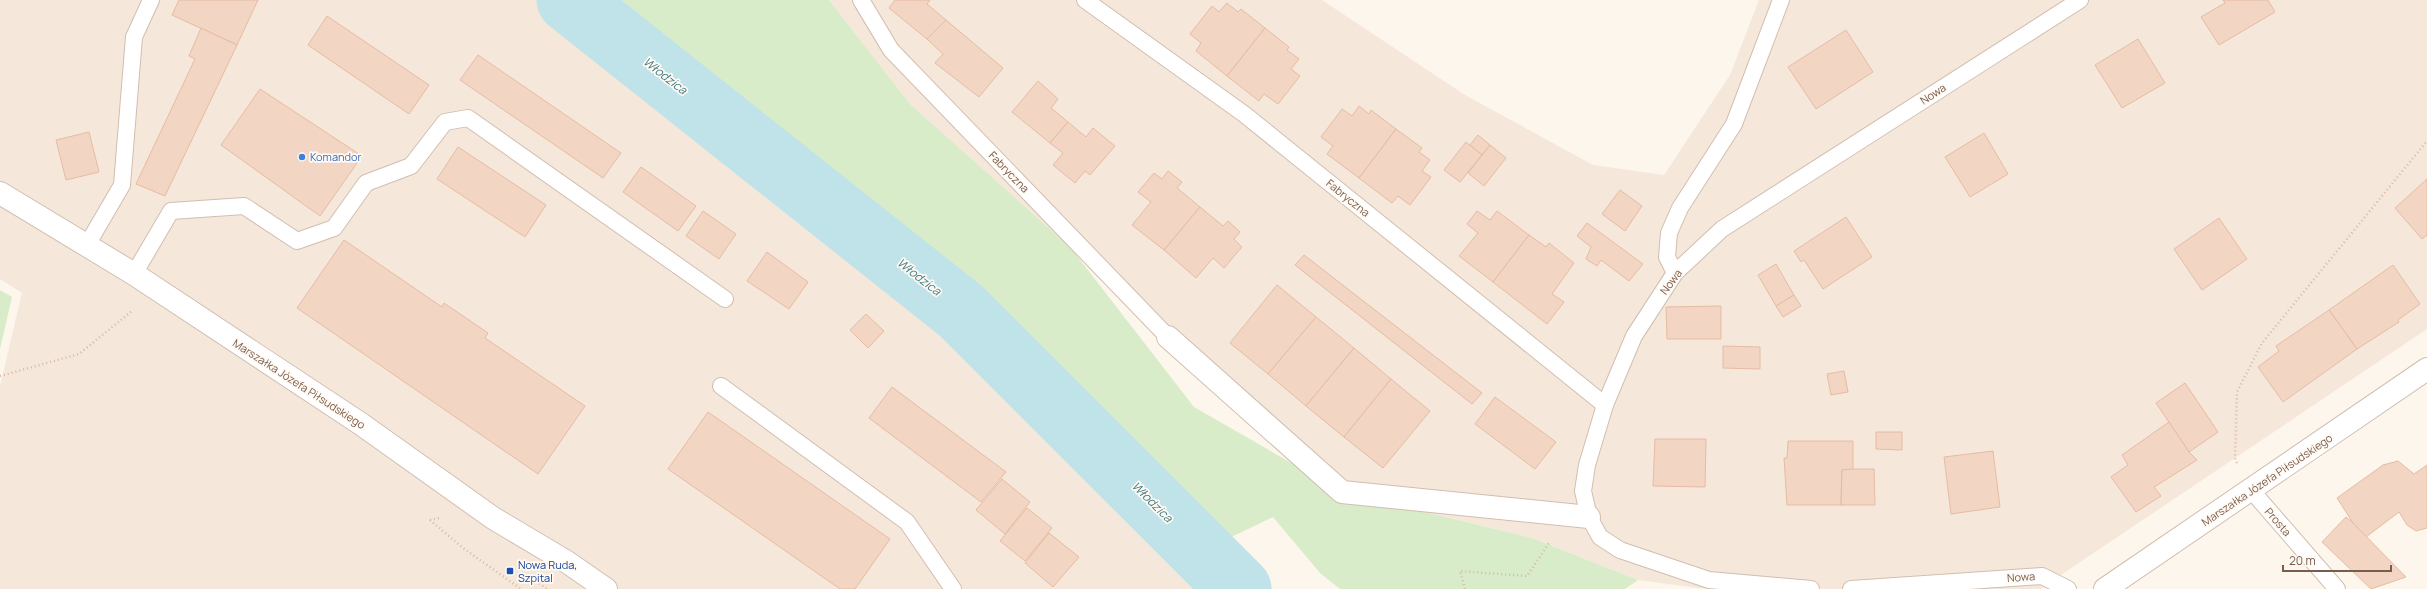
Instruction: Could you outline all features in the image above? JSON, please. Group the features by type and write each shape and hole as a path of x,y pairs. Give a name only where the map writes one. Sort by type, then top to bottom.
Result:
{"street":[{"name":"Marszałka Józefa Piłsudskiego","path":"0,193 134,274 361,424 493,518 567,562 600,585 617,589"},
{"path":"1168,337 1342,492 1579,516"},
{"name":"Marszałka Józefa Piłsudskiego","path":"2105,589 2427,369"}],"lane":[{"path":"87,245 122,185 134,37 151,0"},
{"name":"Fabryczna","path":"861,0 891,50 1168,337"},
{"name":"Fabryczna","path":"1085,0 1244,114 1605,405"},
{"path":"1675,273 1667,257 1669,233 1680,208 1734,124 1781,0"},
{"name":"Nowa","path":"1811,589 1709,580 1620,550 1600,536 1579,516 1587,465 1605,405 1634,336 1675,273 1722,229 2080,0"},
{"path":"134,274 172,211 244,206 296,241 334,228 366,183 411,166 445,122 468,118 725,299"},
{"path":"721,386 907,522 953,589"},
{"name":"Prosta","path":"2251,490 2338,589"},
{"name":"Nowa","path":"1851,589 2042,576 2068,589"}],"path":[{"path":"2251,490 2235,458 2237,392 2262,343 2427,141"},
{"path":"0,376 79,354 132,311"},
{"path":"1465,589 1460,570 1527,576 1579,516"},
{"path":"430,520 463,548 522,589"}],"shaded area":[{"path":"0,0 618,0 983,289 1273,589 0,589 0,386 22,293 0,279"},
{"path":"829,0 1322,0 1465,95 1593,165 1664,175 1730,75 1759,0 2427,0 2427,329 2040,589 1706,589 1638,580 1532,538 1342,492 910,104"}],"green space":[{"path":"618,0 829,0 910,104 1070,247 1194,407 1342,492 1532,538 1638,580 1625,589 1340,589 1320,573 1273,517 1225,540 983,289"},
{"path":"0,290 12,297 0,349"}],"building":[{"path":"179,0 258,0 237,45 172,15"},
{"path":"895,0 930,0 927,4 946,20 927,39 889,8"},
{"path":"2223,0 2268,0 2275,12 2219,45 2201,17 2225,3"},
{"path":"1227,3 1238,12 1241,9 1265,28 1227,76 1196,51 1201,43 1190,34 1212,6 1219,12"},
{"path":"327,16 429,85 409,114 308,45"},
{"path":"946,20 1003,68 979,97 935,63 943,54 927,39"},
{"path":"201,28 237,45 165,196 136,184 195,59 189,56"},
{"path":"1265,28 1289,47 1287,50 1299,59 1291,69 1300,76 1278,104 1264,94 1259,101 1227,76"},
{"path":"1846,30 1873,72 1816,109 1788,67"},
{"path":"2138,39 2165,83 2122,108 2095,65"},
{"path":"478,55 621,153 603,178 460,80"},
{"path":"1038,81 1058,99 1051,108 1068,122 1050,143 1012,112"},
{"path":"260,89 362,156 320,216 221,145"},
{"path":"1359,106 1369,114 1371,110 1396,129 1359,178 1327,154 1333,146 1321,137 1342,109 1352,116"},
{"path":"1068,122 1086,137 1093,128 1115,146 1090,175 1085,171 1075,183 1053,165 1063,153 1050,143"},
{"path":"1396,129 1422,148 1419,152 1430,160 1422,171 1431,177 1410,205 1398,196 1392,203 1359,178"},
{"path":"89,132 99,172 66,180 56,140"},
{"path":"1984,133 2008,174 1970,197 1945,157"},
{"path":"1478,135 1490,145 1482,155 1470,145"},
{"path":"1466,142 1482,155 1460,182 1444,170"},
{"path":"1490,145 1506,158 1484,186 1468,173"},
{"path":"458,147 546,205 525,237 437,179"},
{"path":"641,167 696,206 678,231 623,192"},
{"path":"1168,171 1182,182 1177,188 1200,207 1164,250 1132,225 1151,202 1138,192 1154,173 1162,179"},
{"path":"2427,179 2427,235 2422,239 2395,208"},
{"path":"1620,190 1642,206 1625,231 1602,214"},
{"path":"1200,207 1223,226 1228,221 1240,232 1234,239 1242,247 1224,268 1213,258 1196,278 1164,250"},
{"path":"703,211 736,234 719,259 686,236"},
{"path":"1477,211 1490,220 1497,211 1529,235 1493,282 1459,256 1478,233 1467,224"},
{"path":"1846,217 1872,257 1823,289 1804,260 1801,262 1794,251"},
{"path":"2219,218 2247,259 2202,290 2174,249"},
{"path":"1587,223 1643,264 1629,281 1601,260 1597,266 1586,259 1591,247 1577,236"},
{"path":"1529,235 1546,247 1549,243 1574,263 1552,294 1564,302 1547,324 1493,282"},
{"path":"344,240 442,307 444,303 488,333 485,338 585,406 538,474 297,308"},
{"path":"767,252 808,282 789,309 747,281"},
{"path":"1304,255 1482,393 1472,404 1295,265"},
{"path":"1776,264 1794,295 1776,306 1758,275"},
{"path":"2393,265 2420,304 2398,320 2399,322 2357,349 2329,310"},
{"path":"1277,285 1316,317 1268,374 1230,343"},
{"path":"1794,295 1801,306 1783,317 1776,306"},
{"path":"1721,306 1721,339 1667,339 1666,307"},
{"path":"2329,310 2357,349 2283,402 2258,367 2279,351 2276,346"},
{"path":"866,314 884,331 868,348 850,330"},
{"path":"1316,317 1354,348 1306,406 1268,374"},
{"path":"1723,346 1760,347 1760,369 1723,368"},
{"path":"1354,348 1391,379 1344,437 1306,406"},
{"path":"1844,371 1848,392 1831,395 1827,374"},
{"path":"1391,379 1430,411 1383,468 1344,437"},
{"path":"2185,383 2218,432 2189,452 2156,403"},
{"path":"892,387 1006,472 981,502 869,418"},
{"path":"1495,397 1556,442 1535,469 1475,424"},
{"path":"708,412 890,539 855,589 840,589 668,469"},
{"path":"2169,422 2189,452 2197,460 2154,487 2161,496 2136,512 2111,477 2128,465 2122,455"},
{"path":"1876,432 1902,432 1902,450 1876,449"},
{"path":"1655,439 1706,439 1705,487 1653,486"},
{"path":"1788,441 1853,441 1853,470 1842,470 1841,505 1787,505 1784,458 1787,458"},
{"path":"1993,451 2000,507 1951,514 1944,457"},
{"path":"2398,461 2414,474 2427,465 2427,528 2416,531 2407,525 2399,512 2366,537 2353,523 2337,498 2383,465"},
{"path":"1874,469 1875,505 1841,505 1842,470"},
{"path":"1002,479 1030,502 1005,534 976,510"},
{"path":"1027,508 1052,528 1025,561 1000,541"},
{"path":"2346,517 2406,577 2371,589 2322,542"},
{"path":"1049,533 1079,557 1053,587 1025,563"}],"waterway":[{"name":"Włodzica","path":"569,0 961,311 1239,589"}],"place":[{"name":"Komandor","path":"302,157"},
{"name":"Nowa Ruda, Szpital","path":"510,571"}]}
